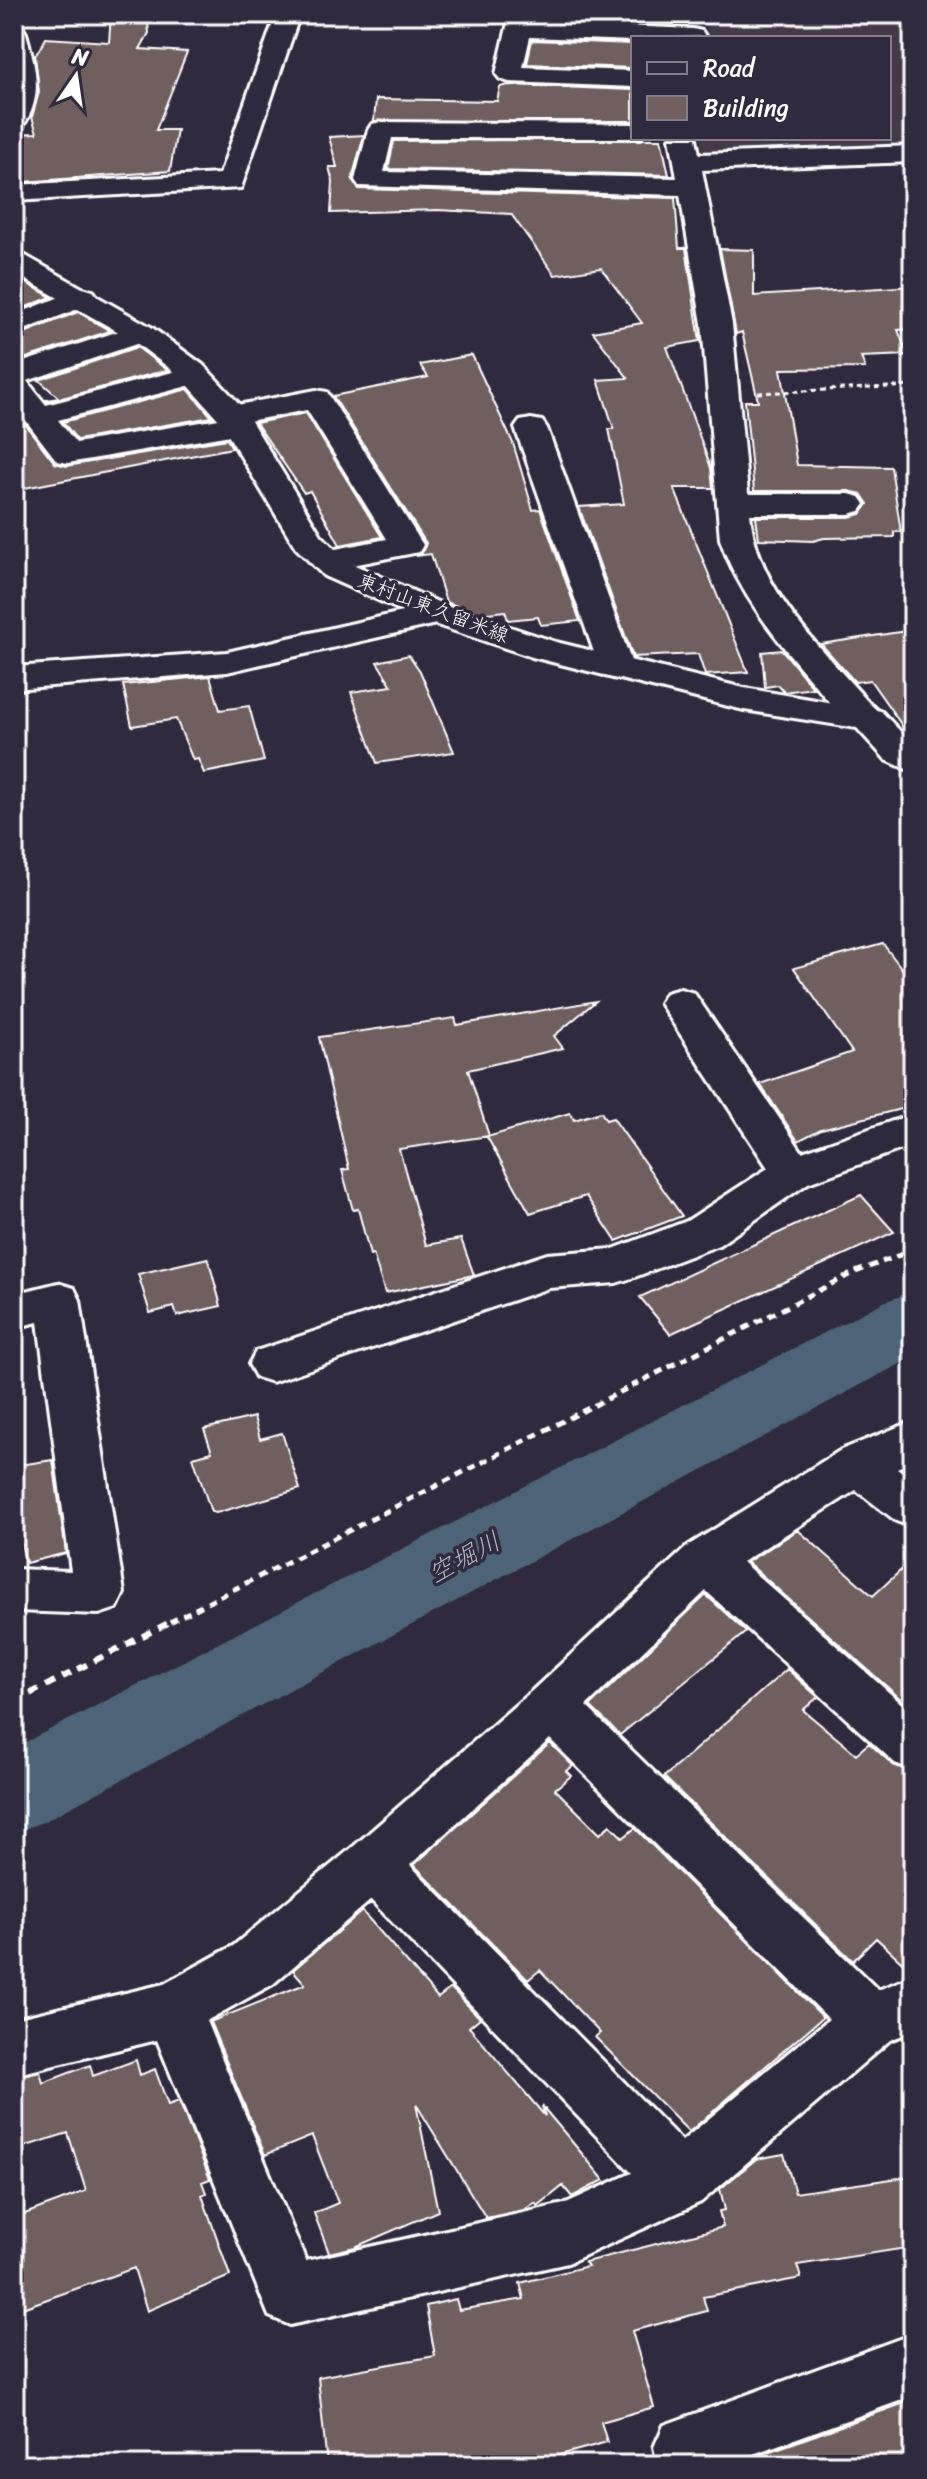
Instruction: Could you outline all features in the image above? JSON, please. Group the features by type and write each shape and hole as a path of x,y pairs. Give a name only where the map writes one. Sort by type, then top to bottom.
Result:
{"street":[{"path":"14,193 231,182 288,14"},
{"path":"631,79 509,74 521,22 694,29"},
{"path":"14,34 24,69 23,107 14,120"},
{"path":"631,132 381,130 369,180 687,162 913,154"},
{"path":"687,162 717,324 741,561 758,590 855,710 908,754"},
{"name":"東村山東久留米線","path":"14,261 83,297 141,333 196,375 234,420 295,515 308,541 336,569 437,614 544,650 744,699 868,719"},
{"path":"14,325 83,297"},
{"path":"14,375 141,333"},
{"path":"38,416 196,375"},
{"path":"14,384 68,454 234,420 316,399 407,545 327,560"},
{"path":"531,428 617,669"},
{"path":"733,504 849,504"},
{"path":"14,678 227,662 437,614"},
{"path":"680,1003 793,1172"},
{"path":"272,1364 547,1271 616,1266 703,1233 793,1172 913,1129"},
{"path":"14,1311 58,1300 99,1593 14,1590"},
{"path":"14,2047 173,2009 253,1965 373,1864 551,1706 706,1560 858,1464 913,1440"},
{"path":"858,1464 913,1507"},
{"path":"706,1560 913,1747"},
{"path":"173,2009 290,2295 568,2233 680,2181 891,2012 551,1706"},
{"path":"373,1864 680,2181"},
{"path":"690,2465 686,2447 913,2365"}],"path":[{"path":"723,394 913,386"},
{"path":"14,1702 853,1273 913,1250"}],"shaded area":[{"path":"722,14 913,14 913,150 703,157 701,140 891,140 891,36 706,36 708,18"}],"building":[{"path":"111,14 147,14 149,33 140,49 187,52 156,130 177,130 170,171 23,182 22,167 14,167 14,134 37,133 32,117 39,92 35,56 46,38 109,42"},
{"path":"538,14 633,14 633,23 536,19"},
{"path":"532,40 631,44 631,68 527,64"},
{"path":"500,87 631,90 631,121 374,121 376,99 497,101"},
{"path":"364,135 352,179 359,189 675,198 679,248 686,248 700,341 667,347 711,468 713,488 674,488 748,672 705,675 698,654 633,657 579,507 624,504 609,429 614,429 598,380 628,378 593,332 642,323 601,268 555,275 511,214 438,210 331,213 333,182 329,167 337,167 329,137"},
{"path":"661,140 669,175 388,169 394,141"},
{"path":"720,249 754,250 754,296 913,286 913,329 898,330 908,355 861,357 865,368 781,369 797,465 891,467 901,532 894,532 894,537 824,538 813,541 759,539 756,517 849,517 861,514 868,504 861,494 849,491 754,491 745,401 758,401 742,332 736,334"},
{"path":"14,276 51,297 14,312"},
{"path":"78,312 110,331 17,361 14,359 14,337"},
{"path":"137,347 167,370 47,402 59,398 39,380"},
{"path":"472,355 513,443 533,510 540,509 580,621 541,625 538,617 508,620 505,611 479,614 446,602 431,554 416,556 422,553 426,543 333,396 428,377 420,365"},
{"path":"188,389 212,417 77,440 63,422"},
{"path":"14,410 55,463 67,466 227,439 232,448 14,490"},
{"path":"306,413 382,537 340,545 310,491 304,493 256,423"},
{"path":"913,630 913,741 870,680 855,682 821,644"},
{"path":"782,650 813,688 784,692 778,685 765,687 762,652"},
{"path":"409,655 420,671 454,752 377,763 351,692 392,686 377,662"},
{"path":"210,676 220,710 249,706 264,761 204,773 198,759 193,760 176,719 132,726 123,685"},
{"path":"883,944 913,983 913,1106 821,1129 798,1141 760,1084 852,1052 794,968"},
{"path":"596,1001 554,1036 563,1048 468,1070 489,1136 399,1149 426,1245 461,1239 474,1275 385,1293 373,1254 370,1255 358,1209 353,1210 342,1170 349,1169 319,1037 455,1018 457,1025"},
{"path":"601,1112 606,1120 613,1118 682,1216 616,1241 586,1196 530,1213 487,1137 570,1113 574,1120"},
{"path":"861,1195 894,1232 670,1334 640,1297"},
{"path":"208,1258 221,1306 177,1316 174,1307 150,1313 138,1274"},
{"path":"254,1417 260,1439 282,1433 300,1489 211,1512 193,1457 212,1452 204,1429"},
{"path":"53,1460 66,1553 26,1563 18,1531 23,1530 19,1465"},
{"path":"798,1530 873,1596 913,1559 913,1710 747,1562"},
{"path":"706,1595 746,1632 620,1735 590,1706"},
{"path":"787,1669 818,1697 803,1710 856,1754 869,1743 893,1765 913,1773 913,1972 876,1938 853,1961 664,1777"},
{"path":"550,1743 573,1766 566,1771 571,1776 555,1789 600,1834 610,1825 623,1838 635,1828 823,2017 689,2132 595,2037 600,2033 540,1970 528,1980 414,1865"},
{"path":"362,1911 438,1998 451,1988 480,2018 469,2027 545,2116 542,2106 604,2180 572,2197 563,2186 538,2206 535,2203 524,2210 486,2218 416,2104 438,2211 355,2247 329,2253 314,2213 338,2203 312,2136 265,2155 210,2022 305,1984 293,1970"},
{"path":"136,2060 140,2075 155,2069 168,2105 179,2101 210,2179 202,2182 206,2193 202,2195 230,2276 147,2311 134,2268 14,2311 14,2218 86,2191 68,2133 14,2150 14,2078 40,2072 43,2083 90,2065 93,2076"},
{"path":"784,2154 795,2193 913,2176 913,2247 797,2265 801,2278 703,2297 707,2311 632,2331 654,2407 601,2422 607,2442 524,2465 327,2465 318,2377 435,2356 426,2306 456,2299 459,2310 524,2299 520,2283 588,2266 585,2262 723,2227 719,2211 725,2210 720,2189 756,2159"},
{"path":"913,2400 913,2465 735,2465 735,2464"}],"waterway":[{"name":"空堀川","path":"14,1793 913,1322"}]}
